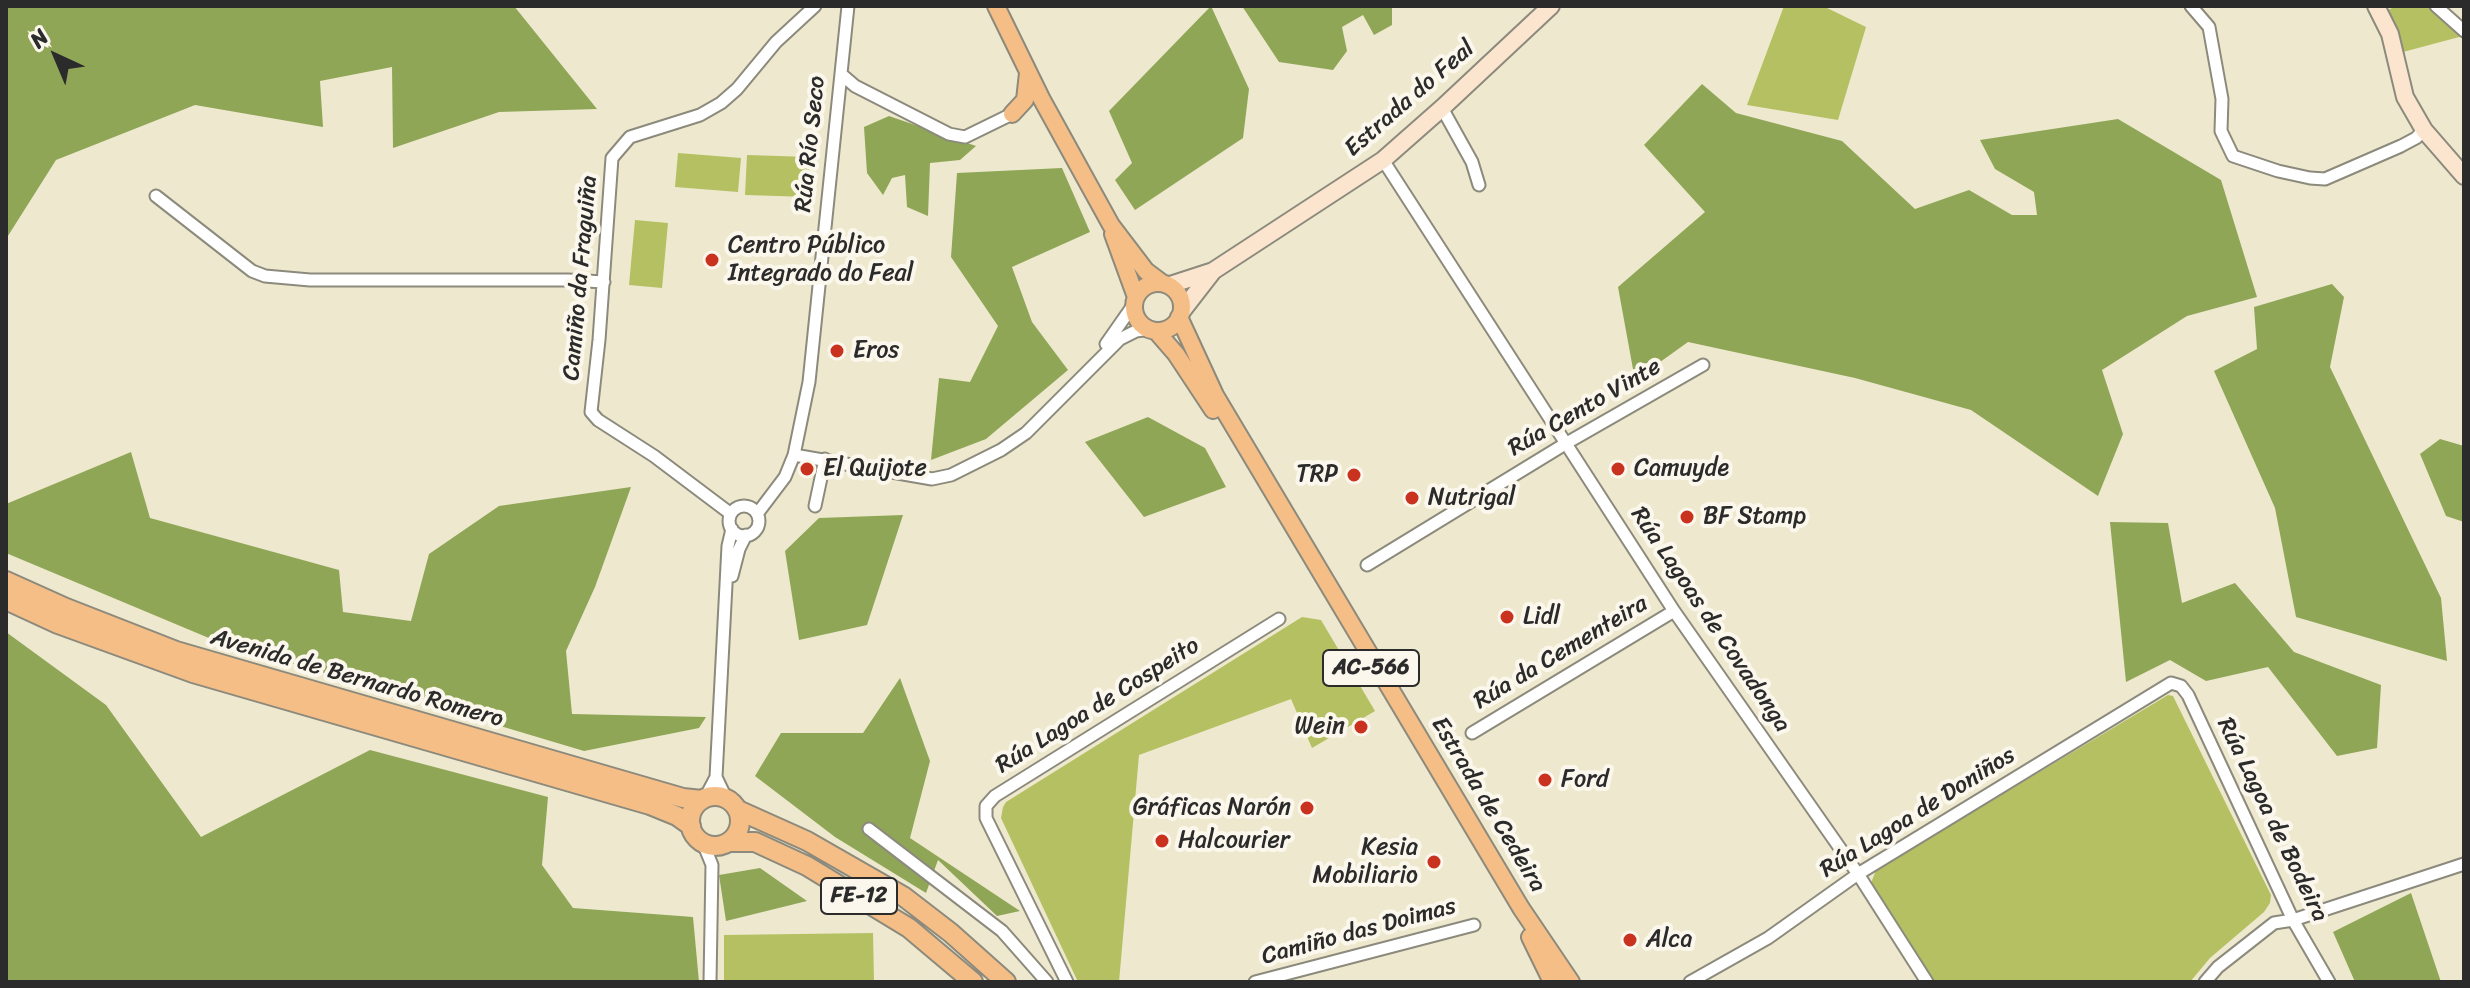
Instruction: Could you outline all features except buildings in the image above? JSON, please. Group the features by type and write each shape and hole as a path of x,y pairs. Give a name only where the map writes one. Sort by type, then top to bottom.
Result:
{"highway":[{"name":"Avenida de Bernardo Romero","path":"6,581 176,651 683,798 704,799"},
{"name":"Avenida de Bernardo Romero","path":"6,600 58,624 193,673 650,805 677,816 691,826"},
{"path":"704,799 732,804 739,831 726,844 703,843 697,839 691,826 692,811 704,799"},
{"name":"FE-12","path":"732,804 807,841 903,896 1006,982"},
{"name":"FE-12","path":"726,844 755,842 807,866 909,928 973,982"}],"main road":[{"path":"996,6 1041,98 1111,225 1146,271 1181,298 1180,314 1171,327 1153,330 1137,319 1135,301 1111,225"},
{"name":"Estrada do Feal","path":"1166,284 1213,271 1383,160 1551,6"},
{"path":"2377,6 2390,34 2405,97 2424,130 2464,176"},
{"path":"1012,114 1025,100 1028,71"},
{"path":"1012,114 1041,98"},
{"path":"1012,114 1029,110 1054,122"},
{"name":"Estrada do Feal","path":"1180,314 1213,271"},
{"path":"1135,301 1146,285 1166,284"},
{"name":"Estrada de Cedeira","path":"1180,314 1223,408 1521,908 1571,982"},
{"name":"Estrada de Cedeira","path":"1153,330 1193,378 1321,585 1518,915 1552,982"}],"street":[{"name":"Camiño da Fraguiña","path":"731,514 591,412 612,158 630,137 700,115 721,103 737,89 776,42 815,6"},
{"name":"Rúa Río Seco","path":"757,514 785,477 794,455 809,382 848,6"},
{"path":"2191,6 2209,27 2222,99 2221,131 2233,156 2278,171 2325,179 2408,142 2424,130"},
{"path":"2436,6 2464,31"},
{"path":"841,74 875,96 949,134 965,137 1012,114"},
{"path":"838,97 854,92 875,96"},
{"path":"1442,108 1472,162 1479,185"},
{"name":"Rúa Lagoas de Covadonga","path":"1383,160 1674,611 1858,874 1927,982"},
{"path":"156,196 252,271 265,276 336,280 604,282"},
{"path":"1080,381 1135,301"},
{"path":"794,455 932,479 951,475 1001,450 1026,433 1120,339 1136,331 1153,330"},
{"name":"Rúa Cento Vinte","path":"1367,565 1565,444 1703,365"},
{"path":"815,506 825,459"},
{"path":"726,600 739,549 746,535 756,529 759,522 757,514 747,506 737,508 729,522 737,534 746,535"},
{"path":"704,799 716,777 728,546 732,529"},
{"name":"Rúa da Cementeira","path":"1472,733 1674,611"},
{"name":"Rúa Lagoa de Cospeito","path":"1067,982 986,818 986,806 995,796 1279,619"},
{"name":"Rúa Lagoa de Doniños","path":"1690,982 1768,938 1858,874 2171,683"},
{"name":"Rúa Lagoa de Bodeira","path":"2171,683 2181,686 2188,695 2293,920 2329,982"},
{"path":"716,777 732,804"},
{"path":"869,829 1002,931 1047,982"},
{"path":"703,843 712,865 710,982"},
{"path":"712,865 726,844"},
{"path":"2205,982 2218,967 2274,923 2293,920 2464,864"},
{"name":"Camiño das Doimas","path":"1255,982 1474,925"}],"green space":[{"path":"6,6 514,6 597,109 499,112 393,148 392,67 320,81 323,127 195,105 56,160 6,239"},
{"path":"1211,6 1249,89 1243,138 1135,210 1115,180 1132,163 1109,111"},
{"path":"1242,6 1392,6 1392,25 1374,35 1363,15 1342,27 1347,51 1333,70 1279,62"},
{"path":"1784,6 1823,6 1866,27 1838,120 1747,105"},
{"path":"2396,6 2428,6 2463,36 2403,52 2388,10"},
{"path":"1702,84 1736,113 1842,141 1915,209 1969,190 2012,215 2037,215 2034,192 1995,169 1980,140 2118,119 2221,180 2257,297 2187,316 2102,370 2123,434 2098,496 1971,410 1855,378 1688,342 1635,380 1618,287 1705,212 1644,145"},
{"path":"889,116 976,146 960,160 930,163 928,216 907,207 905,175 892,178 883,195 867,173 864,127"},
{"path":"678,153 741,158 738,192 675,187"},
{"path":"747,155 810,157 809,197 745,195"},
{"path":"1062,168 1090,232 1012,267 1032,322 1068,370 986,439 931,460 939,378 970,382 998,326 951,257 957,173"},
{"path":"635,220 668,223 662,288 629,285"},
{"path":"2332,284 2344,297 2330,367 2441,598 2447,661 2296,617 2275,508 2214,371 2257,349 2254,307"},
{"path":"1148,417 1205,448 1226,487 1144,517 1085,442"},
{"path":"2440,439 2464,446 2464,522 2446,516 2420,454"},
{"path":"131,452 150,518 339,570 343,612 411,621 429,554 499,506 631,487 595,587 566,651 572,714 706,717 699,728 584,751 216,641 6,553 6,504"},
{"path":"903,515 867,625 799,640 785,551 819,518"},
{"path":"2110,522 2168,523 2182,603 2235,583 2294,652 2381,685 2377,748 2337,756 2268,667 2206,681 2170,660 2126,682"},
{"path":"1302,617 1321,620 1375,711 1312,748 1291,699 1139,755 1119,982 1078,982 1001,818 1006,802"},
{"path":"6,632 106,705 201,837 370,750 548,797 542,865 573,908 693,917 699,982 6,982"},
{"path":"900,678 930,761 910,838 1020,911 997,916 938,860 926,893 835,837 755,776 781,733 863,733"},
{"path":"2168,695 2173,696 2271,895 2264,912 2210,958 2190,982 1933,982 1873,889 1871,883 1876,870"},
{"path":"760,868 807,901 726,921 719,875"},
{"path":"2411,893 2441,982 2355,982 2333,932"},
{"path":"873,933 874,982 724,982 724,935"}],"place":[{"name":"Centro Público Integrado do Feal","path":"712,260"},
{"name":"Eros","path":"837,351"},
{"name":"El Quijote","path":"807,469"},
{"name":"Camuyde","path":"1618,469"},
{"name":"TRP","path":"1354,475"},
{"name":"Nutrigal","path":"1412,498"},
{"name":"BF Stamp","path":"1687,517"},
{"name":"Lidl","path":"1507,617"},
{"name":"Wein","path":"1361,727"},
{"name":"Ford","path":"1545,780"},
{"name":"Gráficas Narón","path":"1307,808"},
{"name":"Halcourier","path":"1162,841"},
{"name":"Kesia Mobiliario","path":"1434,862"},
{"name":"Alca","path":"1630,940"}]}
